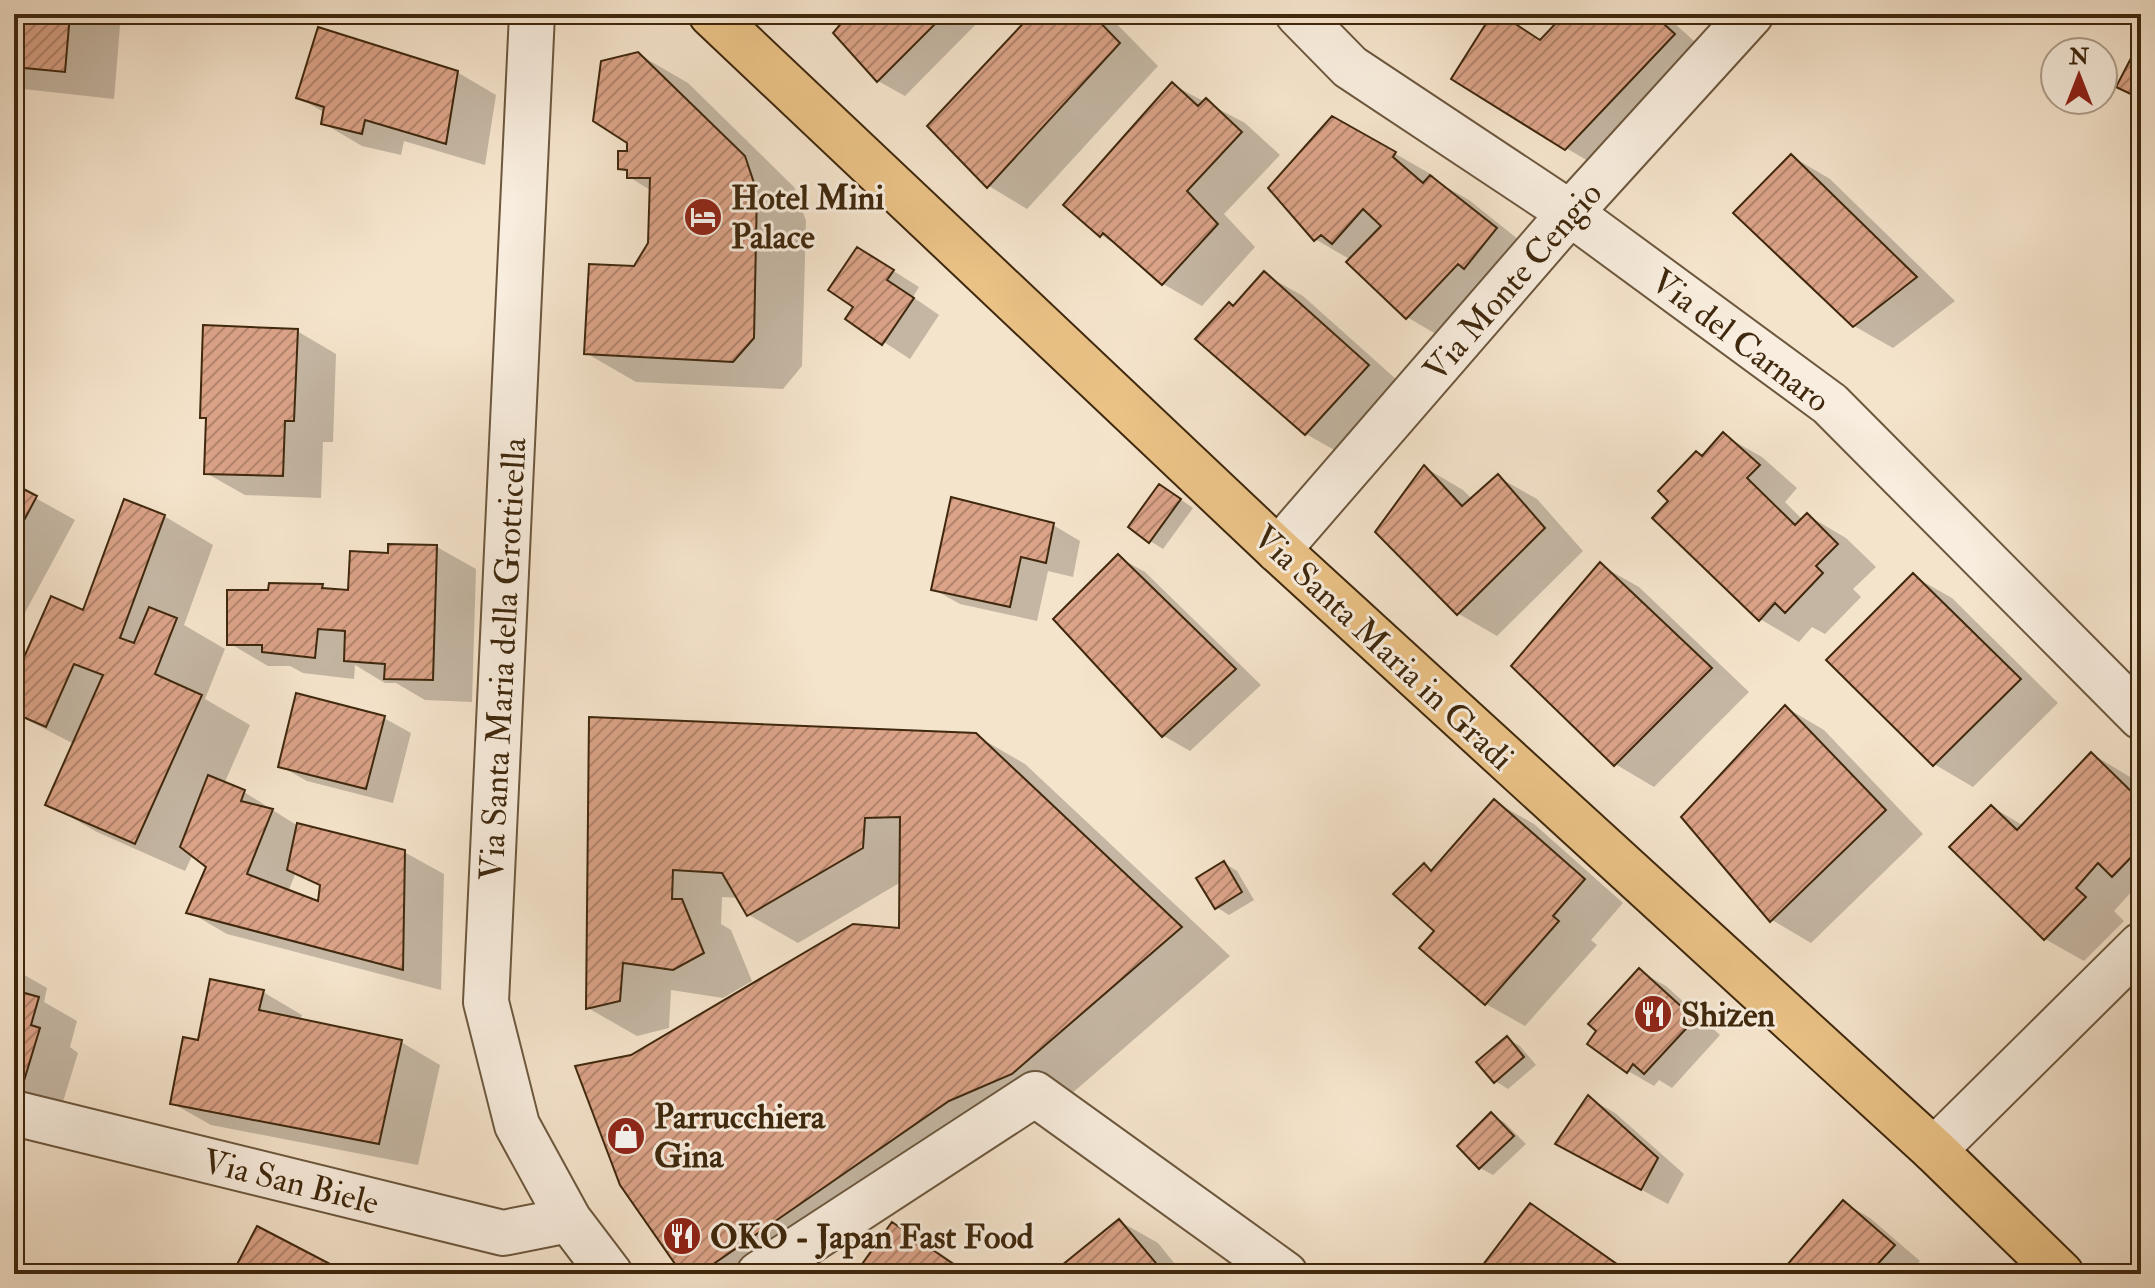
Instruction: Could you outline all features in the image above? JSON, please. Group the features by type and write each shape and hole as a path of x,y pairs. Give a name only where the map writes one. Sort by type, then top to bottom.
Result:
{"main road":[{"name":"Via Santa Maria in Gradi","path":"711,14 1278,550 1934,1150 2061,1274"}],"street":[{"name":"Via Santa Maria della Grotticella","path":"532,14 486,1002 517,1125 569,1220 610,1274"},
{"name":"Via del Carnaro","path":"1298,14 1350,67 1570,213 1830,404 2141,717"},
{"name":"Via Monte Cengio","path":"1278,550 1570,213 1751,14"},
{"path":"1934,1150 2141,945"},
{"path":"759,1274 1035,1094 1285,1274"},
{"name":"Via San Biele","path":"14,1113 503,1233 569,1220"}],"building":[{"path":"14,14 70,14 65,72 14,67"},
{"path":"849,14 945,14 877,82 833,33"},
{"path":"1032,14 1092,14 1120,43 987,188 927,126"},
{"path":"1492,14 1500,14 1540,40 1559,20 1553,14 1653,14 1675,34 1565,150 1451,79"},
{"path":"318,27 458,71 446,144 365,120 362,134 321,124 324,107 296,98"},
{"path":"2141,39 2141,99 2119,88 2119,81"},
{"name":"Hotel Mini Palace","path":"638,52 745,156 757,192 754,338 733,362 584,354 589,264 634,266 648,243 650,178 627,178 627,170 618,169 618,151 627,151 627,143 593,121 601,61"},
{"path":"1172,82 1198,106 1206,98 1242,132 1187,191 1218,224 1162,285 1103,233 1100,237 1063,205"},
{"path":"1332,116 1396,152 1393,157 1423,183 1430,175 1497,228 1464,269 1458,264 1406,319 1346,262 1381,226 1363,209 1332,244 1321,235 1314,241 1268,188"},
{"path":"1791,154 1917,277 1853,327 1733,213"},
{"path":"857,247 894,270 887,280 914,298 882,345 845,319 853,307 828,290"},
{"path":"1264,271 1369,365 1305,435 1195,339 1229,302 1233,306"},
{"path":"203,325 298,329 294,421 285,421 283,476 204,474 206,418 200,418"},
{"path":"1723,432 1760,465 1747,478 1795,525 1807,513 1838,544 1816,566 1823,573 1785,613 1775,603 1759,621 1652,518 1668,501 1658,491 1696,451 1702,456"},
{"path":"1424,465 1462,506 1498,474 1545,528 1457,615 1375,532"},
{"path":"14,484 37,496 14,539"},
{"path":"1159,484 1181,499 1149,543 1128,527"},
{"path":"951,497 1054,523 1046,563 1021,557 1010,607 931,590"},
{"path":"124,499 165,515 120,638 134,643 149,607 177,618 155,674 202,695 135,844 45,805 103,675 74,664 46,727 14,713 14,680 51,596 83,610"},
{"path":"388,544 437,545 433,680 384,679 385,664 344,661 345,631 318,629 315,658 262,652 262,645 227,645 227,590 268,590 269,583 323,584 322,588 348,590 350,551 388,553"},
{"path":"1118,554 1236,669 1162,737 1053,619"},
{"path":"1600,562 1712,668 1614,766 1511,666"},
{"path":"1913,573 2021,679 1933,766 1826,660"},
{"path":"296,693 385,716 366,789 278,767"},
{"path":"1785,705 1886,810 1770,922 1681,817"},
{"path":"589,717 976,733 1182,927 1012,1074 949,1101 699,1274 682,1274 620,1185 575,1066 631,1055 853,924 899,928 900,817 865,818 863,848 747,916 722,873 673,870 672,899 682,899 704,953 673,970 623,963 620,1001 586,1009"},
{"path":"2091,752 2141,801 2141,847 2112,877 2098,863 2076,888 2086,897 2044,940 1949,847 1991,805 2017,830"},
{"path":"208,775 245,790 241,801 273,809 247,874 318,901 320,885 287,870 297,823 405,850 403,970 186,913 206,867 180,847"},
{"path":"1494,799 1585,879 1553,916 1559,921 1485,1005 1419,948 1434,931 1393,894 1424,863 1431,871"},
{"path":"1224,861 1242,892 1215,909 1196,878"},
{"path":"1639,968 1695,1019 1644,1074 1633,1064 1627,1073 1587,1044 1596,1031 1588,1024"},
{"path":"210,979 264,990 259,1010 402,1040 379,1144 170,1104 183,1037 198,1040"},
{"path":"14,990 39,997 31,1025 40,1028 23,1084 14,1081"},
{"path":"1507,1036 1524,1057 1494,1083 1476,1062"},
{"path":"1588,1095 1658,1158 1641,1190 1555,1144"},
{"path":"1491,1112 1514,1136 1479,1169 1457,1146"},
{"path":"1843,1200 1895,1245 1874,1268 1880,1274 1781,1272"},
{"path":"1530,1203 1631,1274 1476,1274"},
{"path":"1119,1219 1165,1274 1051,1274"},
{"path":"892,1222 968,1274 855,1274"},
{"path":"257,1226 332,1265 328,1274 232,1274"}],"place":[{"name":"Hotel Mini Palace","path":"703,217"},
{"name":"Shizen","path":"1653,1014"},
{"name":"Parrucchiera Gina","path":"626,1136"},
{"name":"OKO - Japan Fast Food","path":"682,1236"}]}
